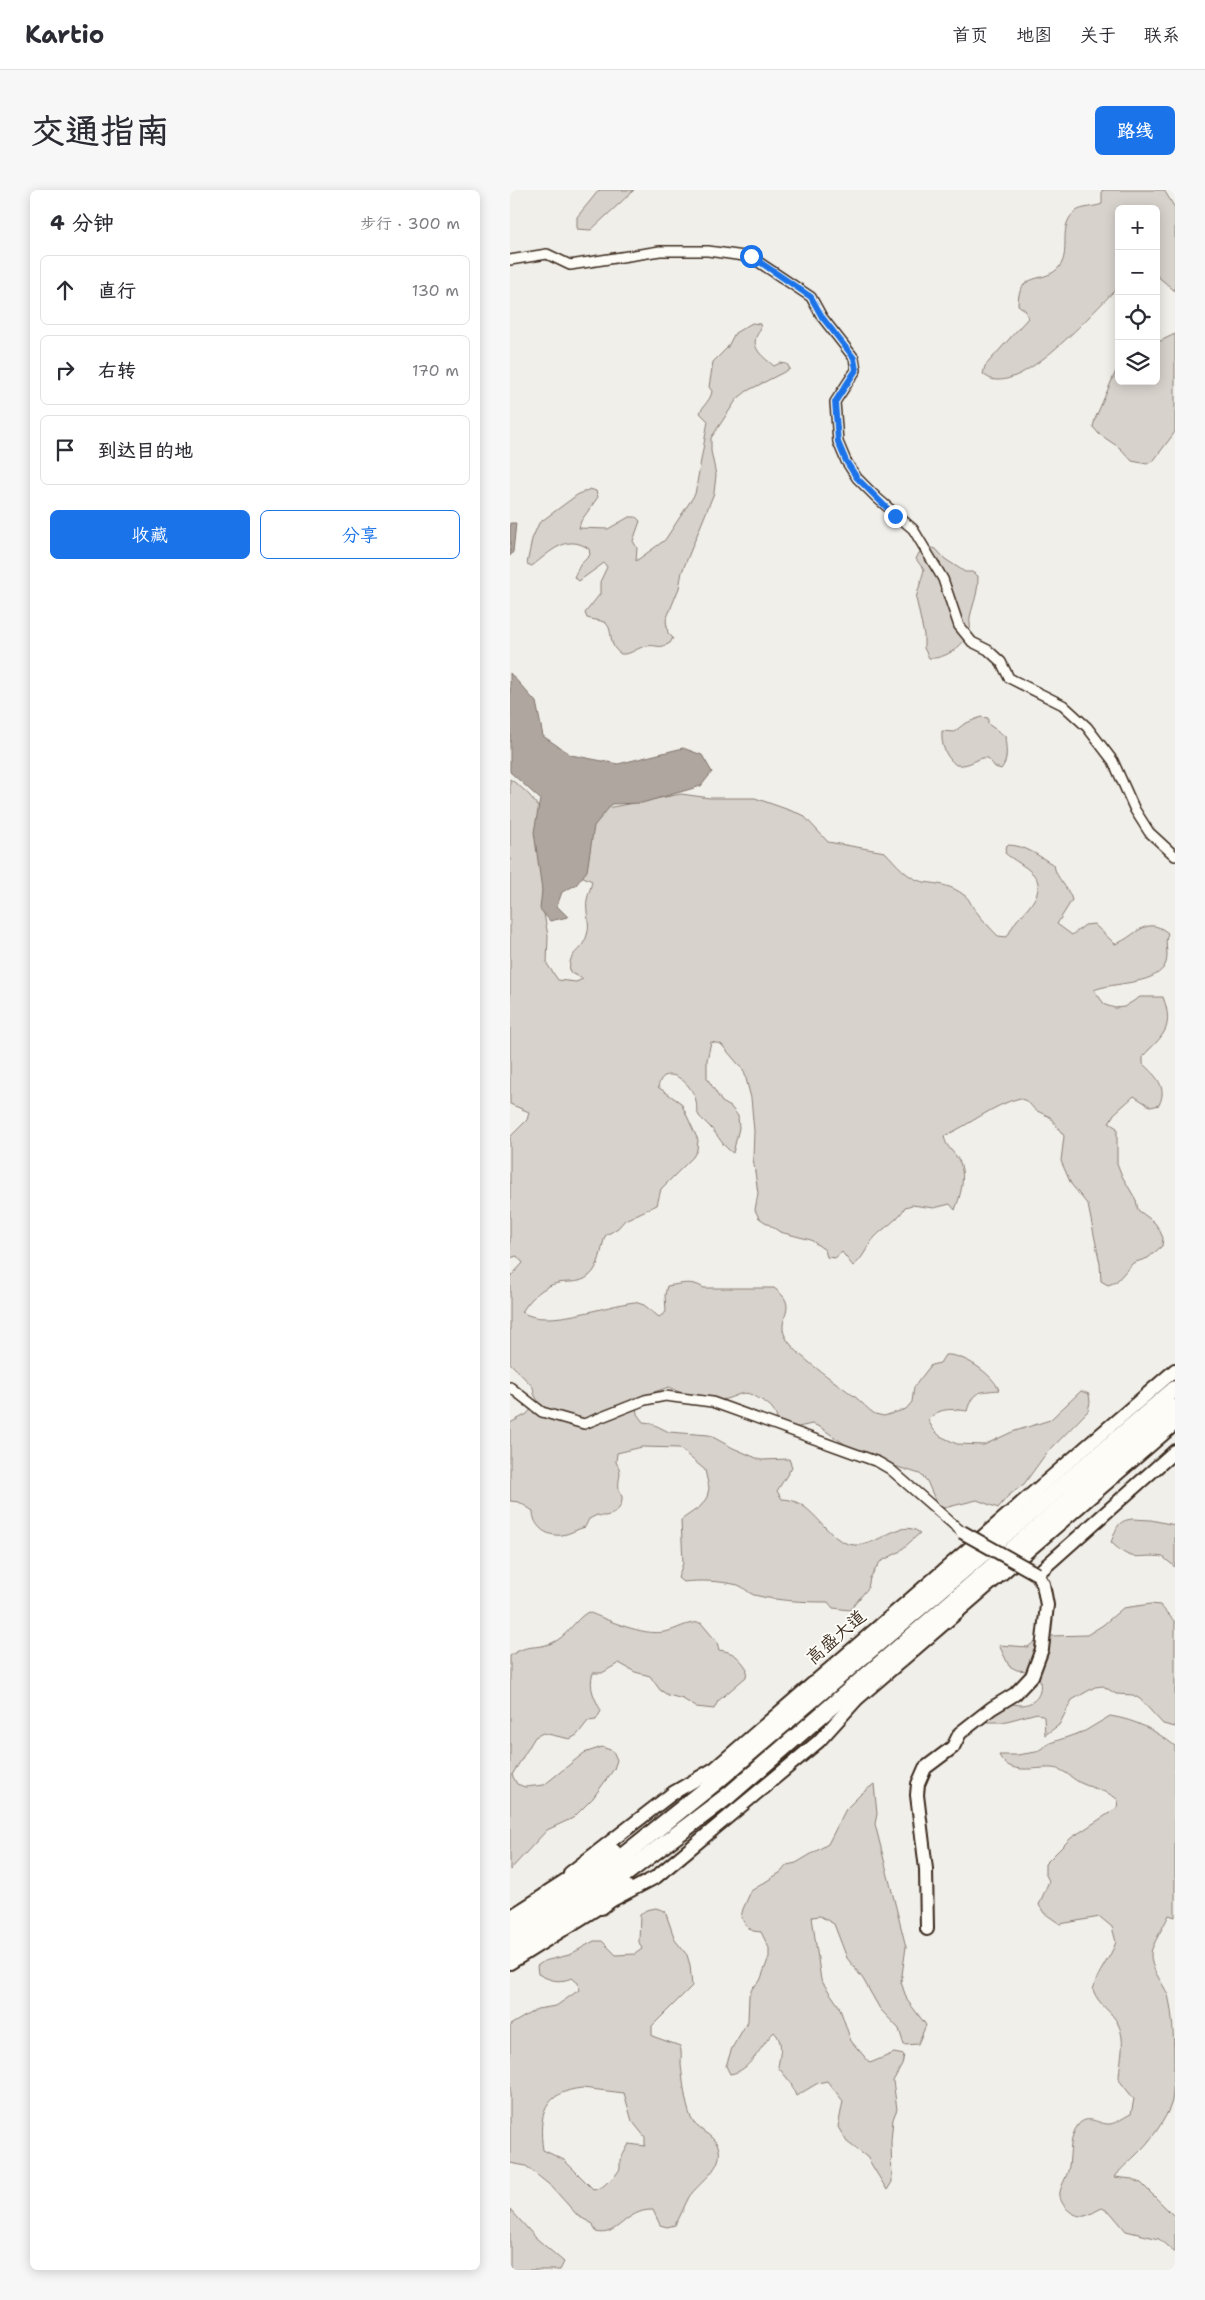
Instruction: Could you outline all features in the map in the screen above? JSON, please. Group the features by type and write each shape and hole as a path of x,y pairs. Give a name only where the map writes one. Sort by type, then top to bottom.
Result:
{"highway":[{"name":"高盛大道","path":"510,1949 605,1889 730,1795 921,1618 1175,1389"},
{"name":"高盛大道","path":"510,1932 597,1877 921,1618 1175,1408"},
{"path":"548,1894 718,1780"},
{"path":"602,1906 652,1866 730,1795"}],"main road":[{"name":"高盛大道","path":"510,1917 548,1894 591,1855 673,1794 714,1769 1175,1370"},
{"path":"510,1963 602,1906 656,1876 819,1742 857,1699 1175,1424"},
{"path":"1037,1574 1175,1451"},
{"path":"927,1929 926,1869 917,1795 918,1784 925,1768 953,1747 960,1733 992,1708 1015,1694 1032,1676 1042,1649 1047,1605 1043,1584 1037,1574 962,1532"}],"street":[{"path":"510,260 547,254 570,265 584,264 617,256 660,252 708,252 751,256 811,297 822,317 854,358 856,370 835,402 838,442 846,461 857,478 913,530 943,579 959,626 972,642 988,650 1001,662 1009,678 1063,706 1086,727 1113,760 1135,810 1149,832 1175,856"},
{"path":"510,1386 542,1412 584,1424 646,1400 665,1396 712,1402 878,1462 890,1469 962,1532"}],"shaded area":[{"path":"599,190 634,190 591,230 577,229 577,217"},
{"path":"1102,190 1164,190 1175,208 1175,291 1160,278 1160,205 1115,205 1115,290 1062,343 1027,370 1011,378 997,380 983,374 985,366 1028,318 1025,310 1018,305 1019,294 1023,286 1034,279 1054,272 1060,266 1064,253 1065,230 1070,217 1076,211 1102,204"},
{"path":"752,323 760,324 755,345 760,353 774,366 780,363 787,364 790,369 747,391 737,399 711,438 711,451 716,475 714,493 682,572 679,588 666,620 668,633 673,638 670,643 663,646 647,646 621,654 616,650 612,642 607,625 602,621 587,618 585,613 600,594 600,582 607,567 604,563 579,581 574,577 580,565 590,555 589,549 573,543 559,546 532,566 527,564 532,539 539,523 577,495 590,489 596,491 598,497 581,521 579,528 608,529 629,517 636,517 640,521 633,541 637,548 636,561 665,540 695,494 708,421 700,413 709,400 712,391 709,387 713,362 727,348 735,333"},
{"path":"1175,334 1175,432 1154,460 1147,464 1132,461 1120,448 1099,434 1093,427 1115,373 1115,385 1160,385 1160,341"},
{"path":"510,523 516,523 513,552 510,556"},
{"path":"930,547 936,549 945,559 965,572 972,572 978,576 977,593 970,617 968,635 954,650 935,658 929,658 924,648 924,635 916,598 924,570 916,559 919,553"},
{"path":"510,673 536,702 543,736 571,755 618,764 683,748 702,755 712,772 701,786 642,803 612,804 594,826 587,871 576,885 562,892 557,906 568,917 550,921 540,909 542,890 534,832 540,799 510,772"},
{"path":"981,717 988,718 988,724 1005,736 1006,758 1001,769 995,767 988,758 956,765 944,750 942,731 954,732 964,724"},
{"path":"510,779 522,788 536,803 544,823 542,902 548,936 547,964 558,980 576,982 583,979 570,972 570,965 573,956 585,941 587,935 587,900 592,881 577,874 564,861 607,808 681,794 710,798 755,798 803,815 828,842 885,852 912,878 945,886 959,892 968,898 973,908 998,936 1007,937 1034,899 1038,886 1037,880 1030,871 1005,853 1007,845 1026,849 1054,865 1072,900 1057,924 1072,935 1085,925 1094,924 1115,944 1146,927 1153,926 1168,933 1166,963 1158,973 1142,980 1094,990 1105,1005 1115,1008 1124,1007 1140,997 1163,997 1168,1017 1165,1031 1143,1056 1143,1064 1156,1078 1161,1087 1162,1093 1159,1105 1151,1107 1134,1096 1114,1114 1109,1123 1117,1128 1117,1163 1122,1176 1136,1200 1138,1210 1154,1222 1159,1229 1163,1238 1162,1246 1148,1258 1133,1263 1116,1282 1108,1285 1101,1281 1100,1264 1088,1205 1071,1184 1061,1161 1064,1136 1050,1117 1035,1110 1028,1102 1020,1098 1000,1105 944,1136 947,1145 960,1162 963,1175 955,1210 950,1204 934,1208 912,1205 905,1207 899,1216 874,1238 862,1257 853,1266 842,1252 835,1258 827,1257 825,1250 811,1240 780,1232 759,1218 755,1210 758,1193 753,1158 754,1131 751,1098 744,1071 721,1044 711,1042 707,1060 707,1078 722,1102 731,1107 738,1116 739,1128 733,1153 699,1116 693,1092 686,1084 674,1076 667,1075 663,1077 658,1087 681,1103 698,1140 697,1150 693,1157 661,1189 657,1205 625,1220 618,1228 605,1236 596,1268 589,1276 578,1281 558,1283 547,1287 529,1302 522,1312 533,1317 561,1317 635,1302 644,1305 659,1317 666,1312 665,1295 667,1286 690,1283 704,1288 774,1288 786,1301 787,1307 783,1329 790,1344 806,1360 875,1414 884,1416 906,1409 912,1402 914,1387 931,1365 940,1363 945,1355 960,1357 984,1371 999,1390 978,1393 972,1399 967,1411 941,1411 928,1420 940,1436 957,1444 984,1445 1012,1432 1050,1420 1081,1391 1089,1394 1088,1411 1045,1455 1024,1484 1008,1496 998,1508 977,1500 944,1508 937,1504 927,1481 920,1474 872,1459 853,1450 820,1427 812,1424 785,1430 779,1425 770,1406 749,1394 712,1400 689,1396 669,1387 651,1393 636,1404 637,1414 643,1422 651,1423 669,1432 709,1435 761,1460 789,1459 792,1467 777,1491 782,1499 793,1501 803,1506 845,1543 855,1545 872,1542 905,1528 920,1533 899,1552 880,1562 870,1578 868,1588 850,1610 833,1608 828,1602 791,1601 763,1597 754,1595 740,1586 710,1581 683,1582 678,1578 683,1563 681,1520 701,1506 707,1497 709,1488 705,1470 679,1448 642,1447 617,1453 616,1462 620,1473 619,1490 622,1497 618,1510 606,1516 597,1515 589,1519 585,1527 568,1534 556,1535 546,1532 538,1526 533,1511 519,1502 510,1501 510,1423 527,1414 538,1401 533,1387 510,1363 510,1277 523,1263 517,1256 510,1258 510,1137 527,1120 529,1112 510,1104"},
{"path":"1132,1519 1151,1520 1175,1525 1175,1567 1163,1557 1131,1556 1111,1542 1120,1524"},
{"path":"1151,1604 1160,1605 1175,1622 1175,1727 1163,1724 1140,1699 1133,1695 1116,1694 1103,1686 1095,1687 1072,1700 1059,1725 1045,1735 1044,1717 1037,1713 1003,1722 987,1722 987,1713 1005,1704 1028,1704 1037,1698 1040,1689 1037,1672 1017,1670 1009,1666 999,1645 1028,1647 1035,1641 1051,1636 1087,1635 1103,1625 1123,1608"},
{"path":"588,1612 636,1630 655,1633 669,1631 691,1623 701,1623 717,1642 719,1650 729,1652 741,1661 747,1669 746,1677 718,1701 714,1709 696,1707 683,1699 668,1695 660,1690 650,1676 635,1672 619,1663 602,1673 593,1673 591,1684 601,1711 596,1720 588,1721 577,1735 570,1739 543,1733 535,1737 512,1775 517,1784 525,1787 544,1785 584,1753 602,1747 613,1751 617,1760 614,1769 593,1798 573,1818 547,1830 510,1870 510,1656 522,1649 552,1643 566,1633"},
{"path":"1110,1716 1145,1726 1175,1746 1175,1917 1169,1915 1151,1953 1152,1964 1168,1995 1172,2019 1174,2077 1172,2101 1162,2123 1152,2137 1115,2177 1132,2179 1141,2183 1175,2217 1175,2253 1159,2239 1126,2231 1110,2212 1102,2208 1089,2215 1075,2215 1067,2209 1060,2196 1068,2169 1072,2140 1078,2125 1086,2120 1094,2120 1106,2124 1115,2122 1131,2114 1134,2099 1119,2080 1122,2045 1121,2031 1115,2019 1093,1990 1097,1977 1116,1942 1112,1927 1100,1917 1060,1924 1044,1913 1039,1905 1049,1881 1045,1873 1045,1864 1071,1838 1117,1808 1118,1800 1107,1793 1079,1782 1061,1770 1052,1768 1015,1768 1003,1762 999,1755 1036,1752 1050,1743 1085,1731"},
{"path":"874,1784 877,1814 875,1824 906,1947 901,1982 907,2000 926,2025 918,2044 904,2045 899,2029 880,2009 863,1979 847,1958 834,1924 820,1916 812,1917 821,1980 839,2006 851,2041 870,2063 894,2053 904,2055 902,2065 893,2081 897,2109 893,2119 891,2141 892,2182 887,2190 867,2157 847,2142 838,2127 843,2101 827,2081 818,2083 796,2096 791,2083 778,2067 780,2044 774,2032 744,2068 730,2074 726,2066 732,2048 748,2021 749,1995 753,1987 760,1981 769,1957 769,1948 761,1932 753,1931 746,1926 741,1917 751,1891 781,1872 787,1865 796,1863 828,1844 846,1809"},
{"path":"656,1908 665,1911 675,1940 687,1955 692,1986 652,2026 652,2036 680,2046 687,2106 693,2122 716,2142 719,2154 718,2161 715,2168 689,2197 675,2225 667,2227 660,2225 653,2210 635,2214 610,2231 604,2233 596,2232 593,2224 578,2216 552,2187 526,2166 510,2163 510,2025 537,2009 556,2006 579,1990 578,1983 572,1978 559,1981 547,1978 538,1974 537,1966 544,1961 569,1955 594,1941 602,1941 616,1955 635,1954 642,1949 639,1942 640,1915 646,1910","holes":["582,2088 624,2093 632,2121 645,2137 645,2146 629,2144 620,2160 620,2169 615,2176 602,2187 594,2190 564,2160 543,2150 543,2116 546,2107 552,2100 559,2094 569,2090"]},
{"path":"510,2209 536,2238 564,2262 560,2270 510,2270"}],"route":[{"path":"751,256 811,297 822,317 854,358 856,370 835,402 838,442 846,461 857,478 895,516"}]}
